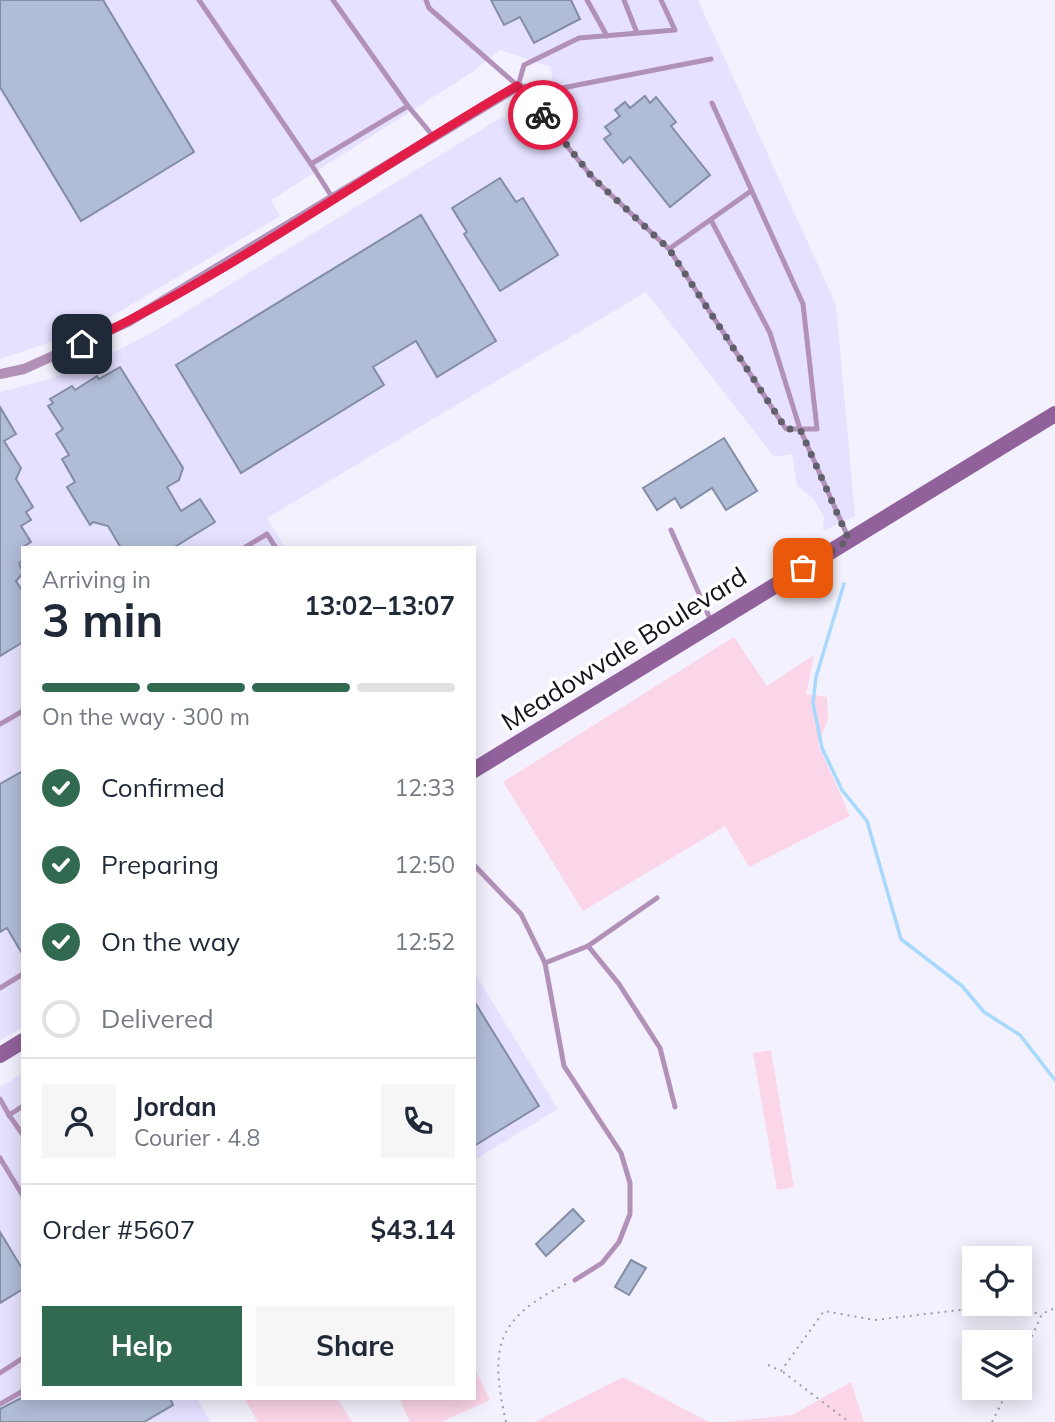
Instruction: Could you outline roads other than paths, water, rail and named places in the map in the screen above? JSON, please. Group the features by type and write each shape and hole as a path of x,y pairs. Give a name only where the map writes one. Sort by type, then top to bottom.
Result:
{"main road":[{"name":"Meadowvale Boulevard","path":"476,769 1055,414"},
{"path":"0,1055 21,1042"}],"street":[{"path":"0,374 24,369 128,322 334,200 517,86"}],"lane":[{"path":"199,0 334,200"},
{"path":"332,0 408,106 433,136"},
{"path":"426,0 429,8 517,86 593,178 669,249 786,429 817,429 803,304 712,103"},
{"path":"587,0 607,36"},
{"path":"624,0 637,33"},
{"path":"517,86 524,65 579,38 675,30 661,0"},
{"path":"517,86 562,88 711,59"},
{"path":"311,164 408,106"},
{"path":"669,249 751,191"},
{"path":"711,220 770,332 800,429 849,540"},
{"path":"671,530 713,624"},
{"path":"247,546 267,534 274,546"},
{"path":"0,724 21,712"},
{"path":"476,867 522,914 545,963 564,1066 621,1153 630,1183 630,1214 619,1242 602,1263 575,1280"},
{"path":"545,963 588,946 657,898"},
{"path":"588,946 619,984 660,1048 675,1107"},
{"path":"0,988 21,976"},
{"path":"0,1099 21,1132"},
{"path":"9,1115 21,1107"},
{"path":"0,1158 21,1193"},
{"path":"0,1373 21,1359"},
{"path":"0,1404 21,1392"}],"waterway":[{"path":"844,584 816,677 813,703 822,748 842,790 867,821 901,939 962,986 984,1012 1020,1035 1055,1080"}]}
